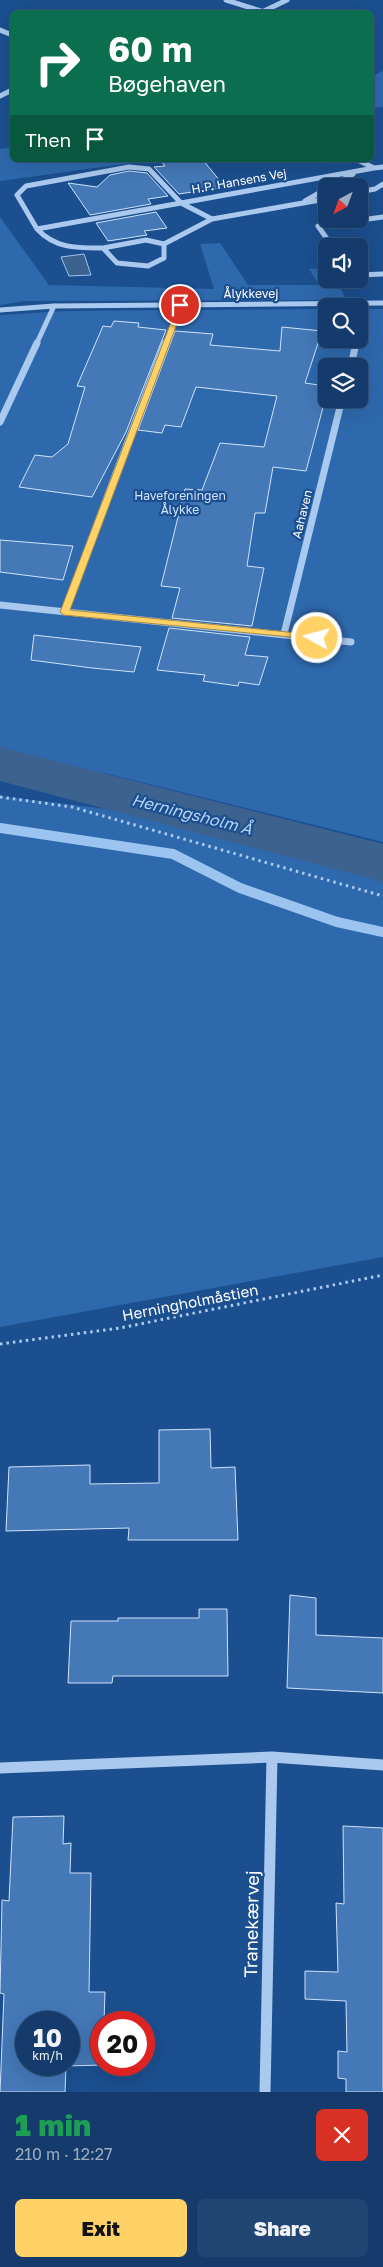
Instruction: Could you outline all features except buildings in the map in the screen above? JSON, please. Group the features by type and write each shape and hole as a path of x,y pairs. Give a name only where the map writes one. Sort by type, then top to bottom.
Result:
{"street":[{"path":"226,0 257,10"},
{"path":"267,10 286,0"},
{"path":"362,162 374,168"},
{"name":"H.P. Hansens Vej","path":"181,203 383,167"},
{"name":"H.P. Hansens Vej","path":"346,178 360,171"},
{"path":"368,190 375,189 383,184"},
{"path":"298,204 318,193"},
{"path":"103,248 117,263 148,266 164,258 164,244 212,219 318,200"},
{"name":"H.P. Hansens Vej","path":"181,203 212,219"},
{"path":"326,238 318,226 383,217"},
{"name":"H.P. Hansens Vej","path":"37,229 46,240 65,247 103,248 146,240 164,244"},
{"path":"368,275 383,274"},
{"name":"Ålykkevej","path":"368,304 383,303"},
{"name":"Ålykkevej","path":"0,310 54,306 318,304"},
{"path":"64,612 180,305"},
{"path":"0,422 54,306"},
{"name":"Aahaven","path":"284,634 340,408"},
{"path":"0,605 351,642"},
{"path":"0,1768 272,1757 383,1765"},
{"name":"Tranekærvej","path":"265,2092 272,1757"}],"lane":[{"name":"H.P. Hansens Vej","path":"130,167 149,169 181,203 37,229 17,195 26,186 130,167"}],"path":[{"path":"0,797 72,807 383,896"},
{"name":"Herningholmåstien","path":"0,1344 120,1328 383,1274"}],"green space":[{"path":"383,71 383,107 374,108 374,76"},
{"path":"10,147 10,162 138,162 0,181 0,149"},
{"path":"0,217 49,285 214,289 200,244 220,243 248,285 318,285 318,288 341,288 345,298 318,298 318,300 25,301 0,305"},
{"path":"318,268 318,283 309,269"},
{"name":"Haveforeningen Ålykke","path":"318,309 318,348 368,348 368,309 383,309 383,842 104,773 0,756 0,315 65,311"},
{"path":"0,796 156,815 383,879 383,1257 0,1327"}],"shaded area":[{"path":"84,254 91,275 69,276 61,257"}],"waterway":[{"name":"Herningsholm Å","path":"0,764 383,863"},
{"path":"0,828 173,854 240,888 337,922 383,932"}],"route":[{"path":"180,305 64,612 317,638"}]}
